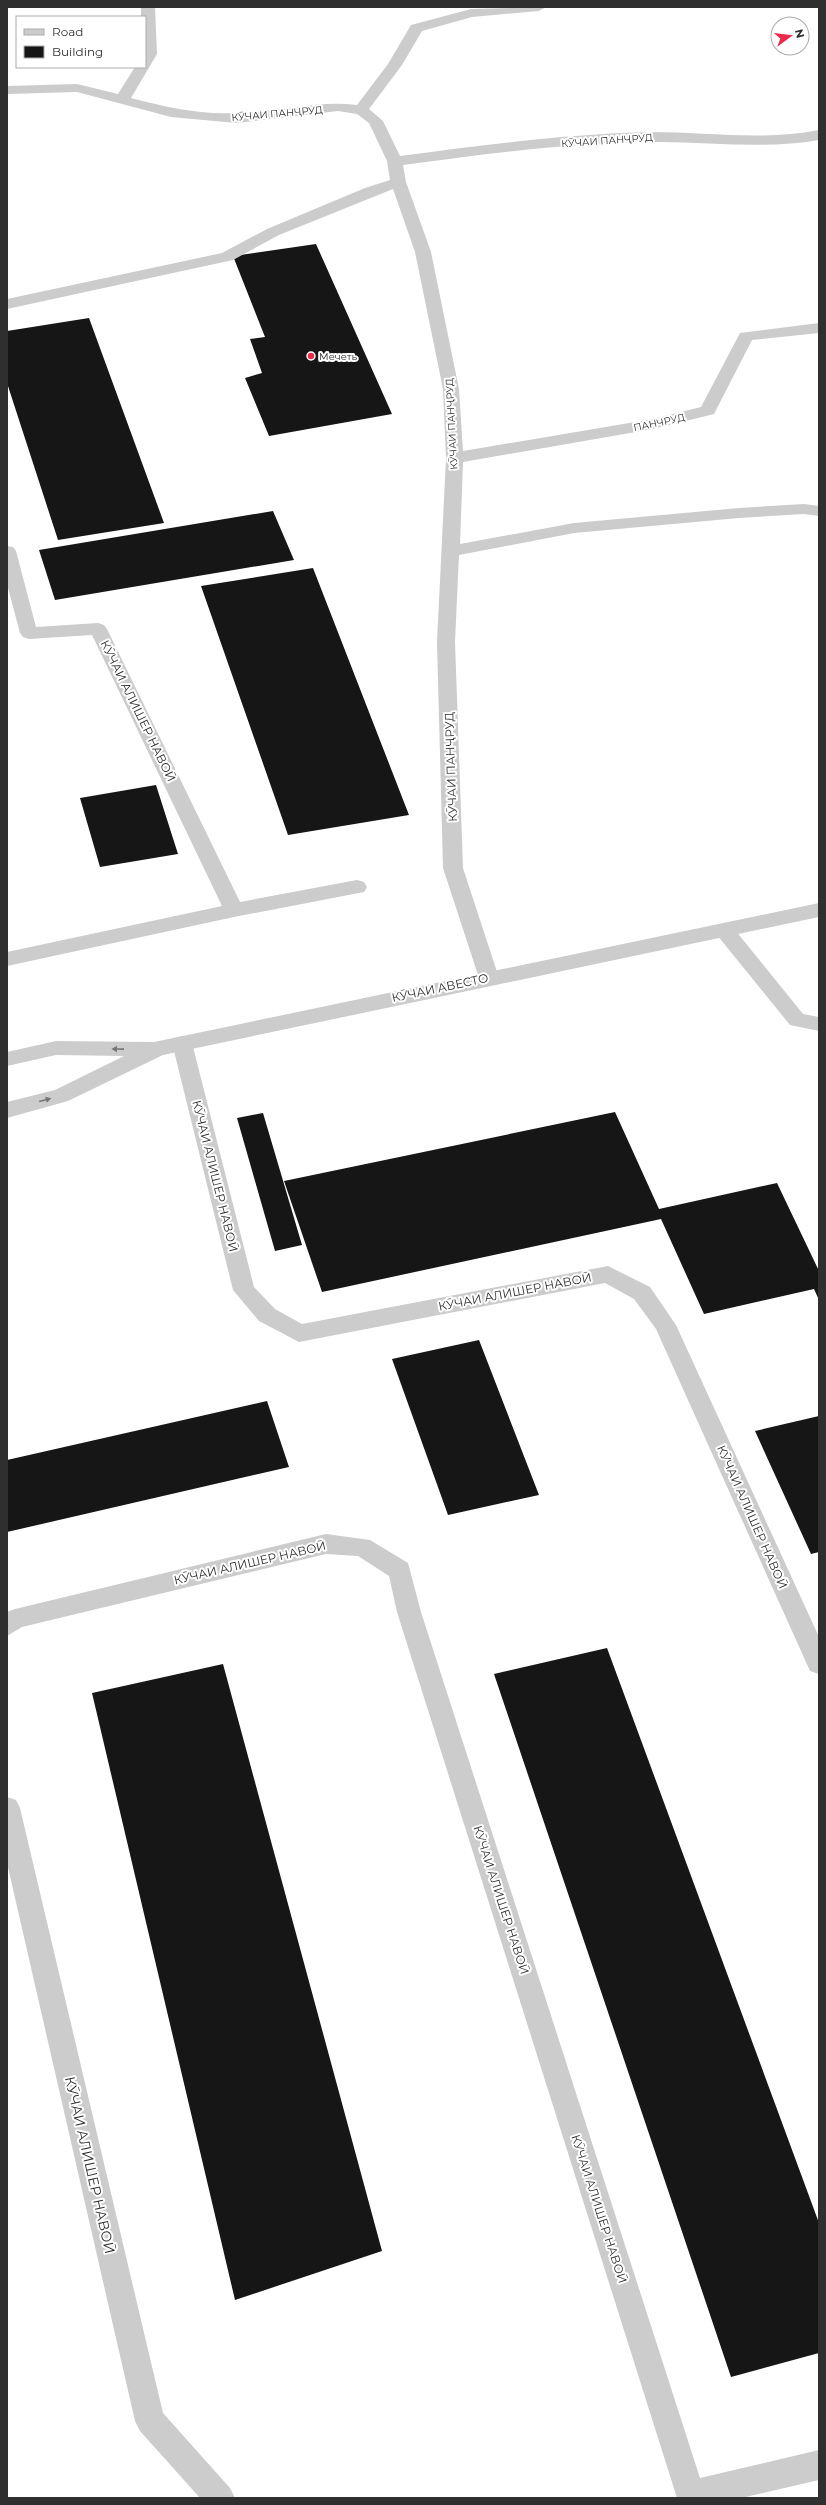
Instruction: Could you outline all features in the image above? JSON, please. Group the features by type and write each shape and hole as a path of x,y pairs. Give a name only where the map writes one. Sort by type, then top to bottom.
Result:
{"street":[{"path":"146,61 150,54 148,7"},
{"path":"361,110 395,65 416,28 442,13 471,13 539,7"},
{"path":"122,101 141,68"},
{"name":"КӮЧАИ ПАНҶРУД","path":"7,90 77,88 171,113 202,116 236,118 338,107 361,110 375,120 395,161 398,182 424,259 451,389 455,458 446,642 453,868 489,978"},
{"name":"КӮЧАИ ПАНҶРУД","path":"395,161 485,149 649,137 795,141 819,135"},
{"path":"7,304 228,257 273,232 370,190 398,182"},
{"name":"ПАНЧРУД","path":"455,458 653,424 708,410 746,336 819,328"},
{"path":"451,551 574,528 739,513 804,509 819,511"},
{"name":"КӮЧАИ АЛИШЕР НАВОӢ","path":"7,551 29,632 98,629 234,910"},
{"path":"7,959 234,910 356,887"},
{"name":"КӮЧАИ АВЕСТО","path":"157,1049 489,978 819,910"},
{"path":"724,930 797,1020 819,1024"},
{"name":"КӮЧАИ АЛИШЕР НАВОӢ","path":"182,1043 244,1290 267,1315 299,1333 608,1274 642,1293 665,1325 819,1664"},
{"path":"7,1059 56,1048 157,1049"},
{"path":"7,1110 61,1096 157,1049"},
{"name":"КӮЧАИ АЛИШЕР НАВОӢ","path":"7,1626 15,1619 326,1544 362,1547 400,1570 409,1612 686,2497 819,2465"},
{"name":"КӮЧАИ АЛИШЕР НАВОӢ","path":"7,1808 150,2421 220,2498"}],"building":[{"name":"Мечеть","path":"316,244 392,414 269,436 245,378 262,373 250,339 265,337 233,256"},
{"path":"89,318 164,523 58,540 7,383 7,331"},
{"path":"273,511 294,560 55,600 39,550"},
{"path":"313,568 409,815 288,835 201,586"},
{"path":"156,785 178,854 100,867 80,798"},
{"path":"615,1112 659,1209 777,1183 819,1271 819,1300 814,1289 704,1314 661,1219 322,1292 284,1181"},
{"path":"263,1113 302,1245 275,1251 237,1118"},
{"path":"479,1340 539,1495 448,1515 392,1359"},
{"path":"267,1401 289,1467 7,1532 7,1460"},
{"path":"819,1416 819,1552 811,1554 755,1431"},
{"path":"607,1648 819,2223 819,2353 731,2377 494,1674"},
{"path":"223,1664 382,2251 235,2300 92,1693"}],"place":[{"name":"Мечеть","path":"311,356"}]}
